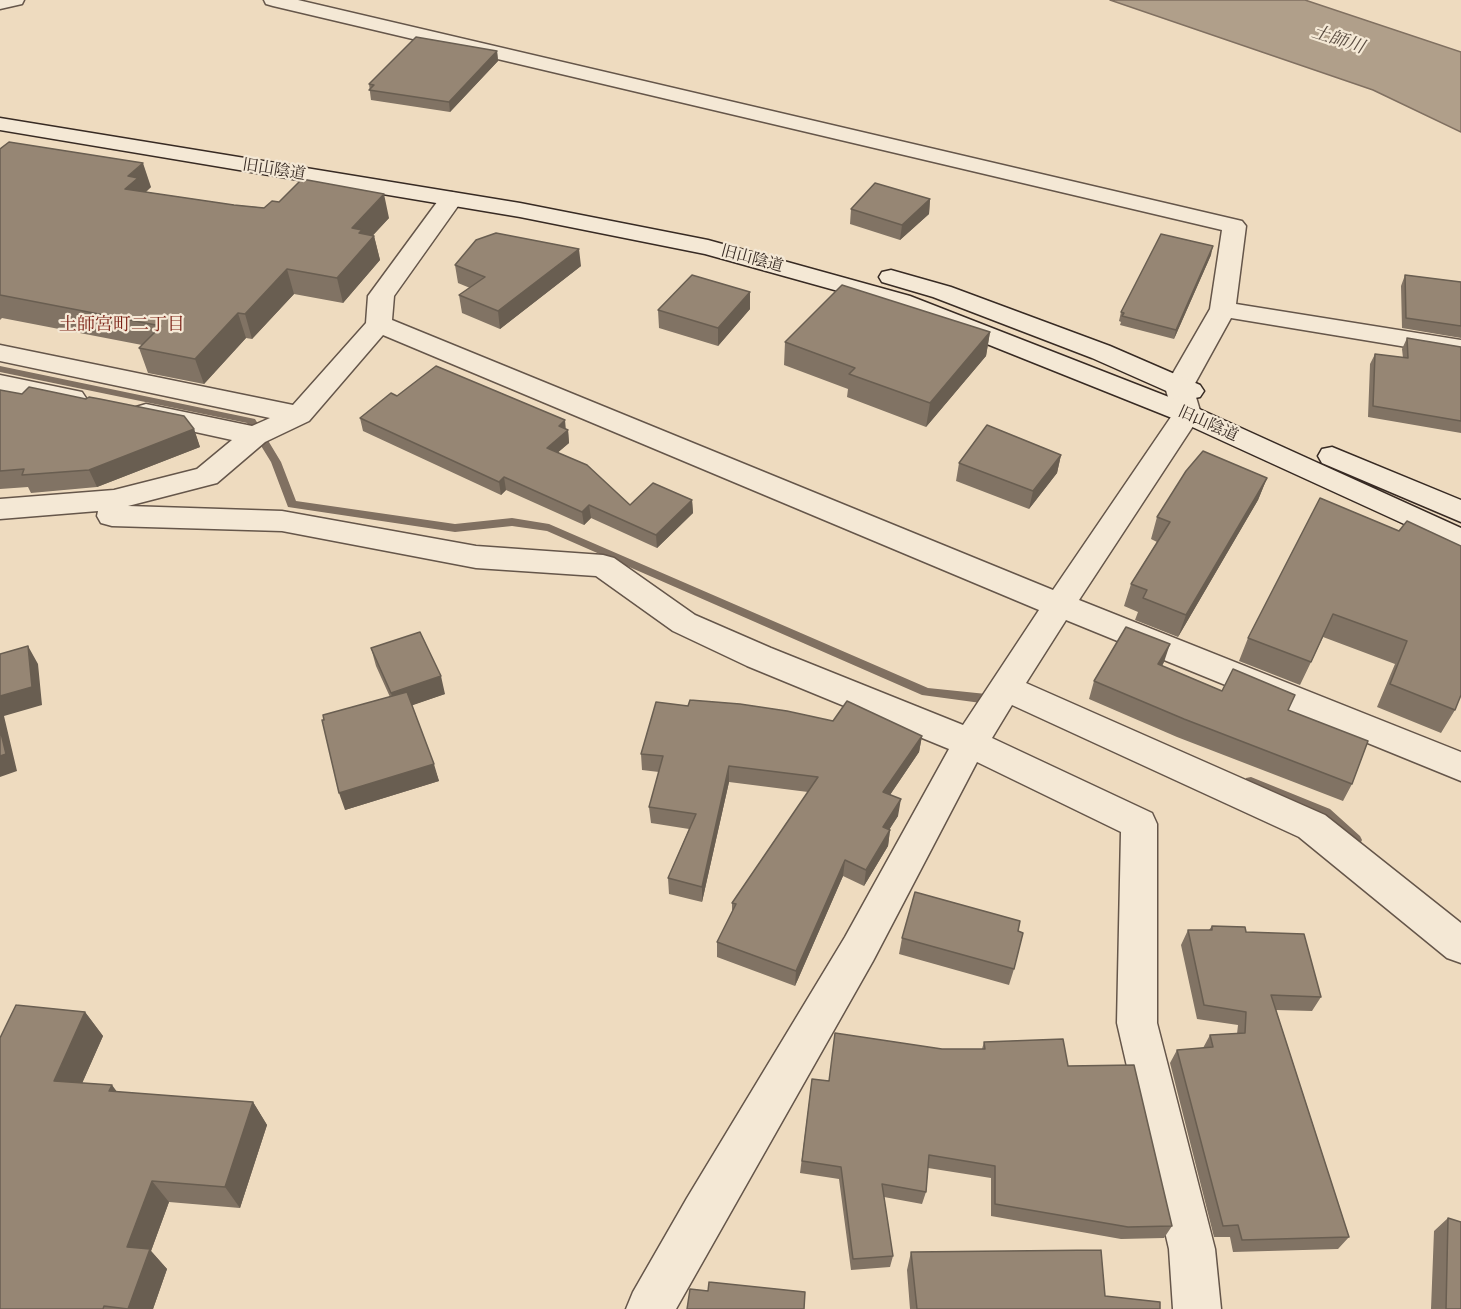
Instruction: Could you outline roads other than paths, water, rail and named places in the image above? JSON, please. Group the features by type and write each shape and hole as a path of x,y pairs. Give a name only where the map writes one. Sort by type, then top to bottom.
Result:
{"street":[{"path":"0,3 15,0"},
{"path":"273,0 1234,226 1223,309 1183,400 1059,605 970,743 859,950 703,1214 650,1309"},
{"path":"0,106 568,199 718,228 942,291 1101,352 1183,400 1461,512"},
{"name":"旧山陰道","path":"0,124 451,199 708,247 868,292 1040,354 1183,400 1461,540"},
{"path":"0,509 114,500 207,476 255,436 299,415 379,324 381,296 451,199"},
{"path":"1223,309 1461,348"},
{"path":"379,324 1059,605 1461,766"},
{"path":"0,353 299,415"},
{"path":"0,383 255,436"},
{"path":"114,500 112,516 282,521 476,557 603,566 684,623 759,657 970,743 1139,824 1137,1023 1192,1249 1197,1309"},
{"path":"1006,688 1312,826 1461,946"}],"water":[{"name":"土師川","path":"1110,0 1305,0 1461,52 1461,132 1373,90"}],"waterway":[{"path":"0,369 251,421 276,462 292,504 455,528 512,522 549,528 926,692 996,700"},
{"path":"1251,782 1325,813 1355,840"}],"district":[{"name":"土師宮町二丁目","path":"122,325"}]}
